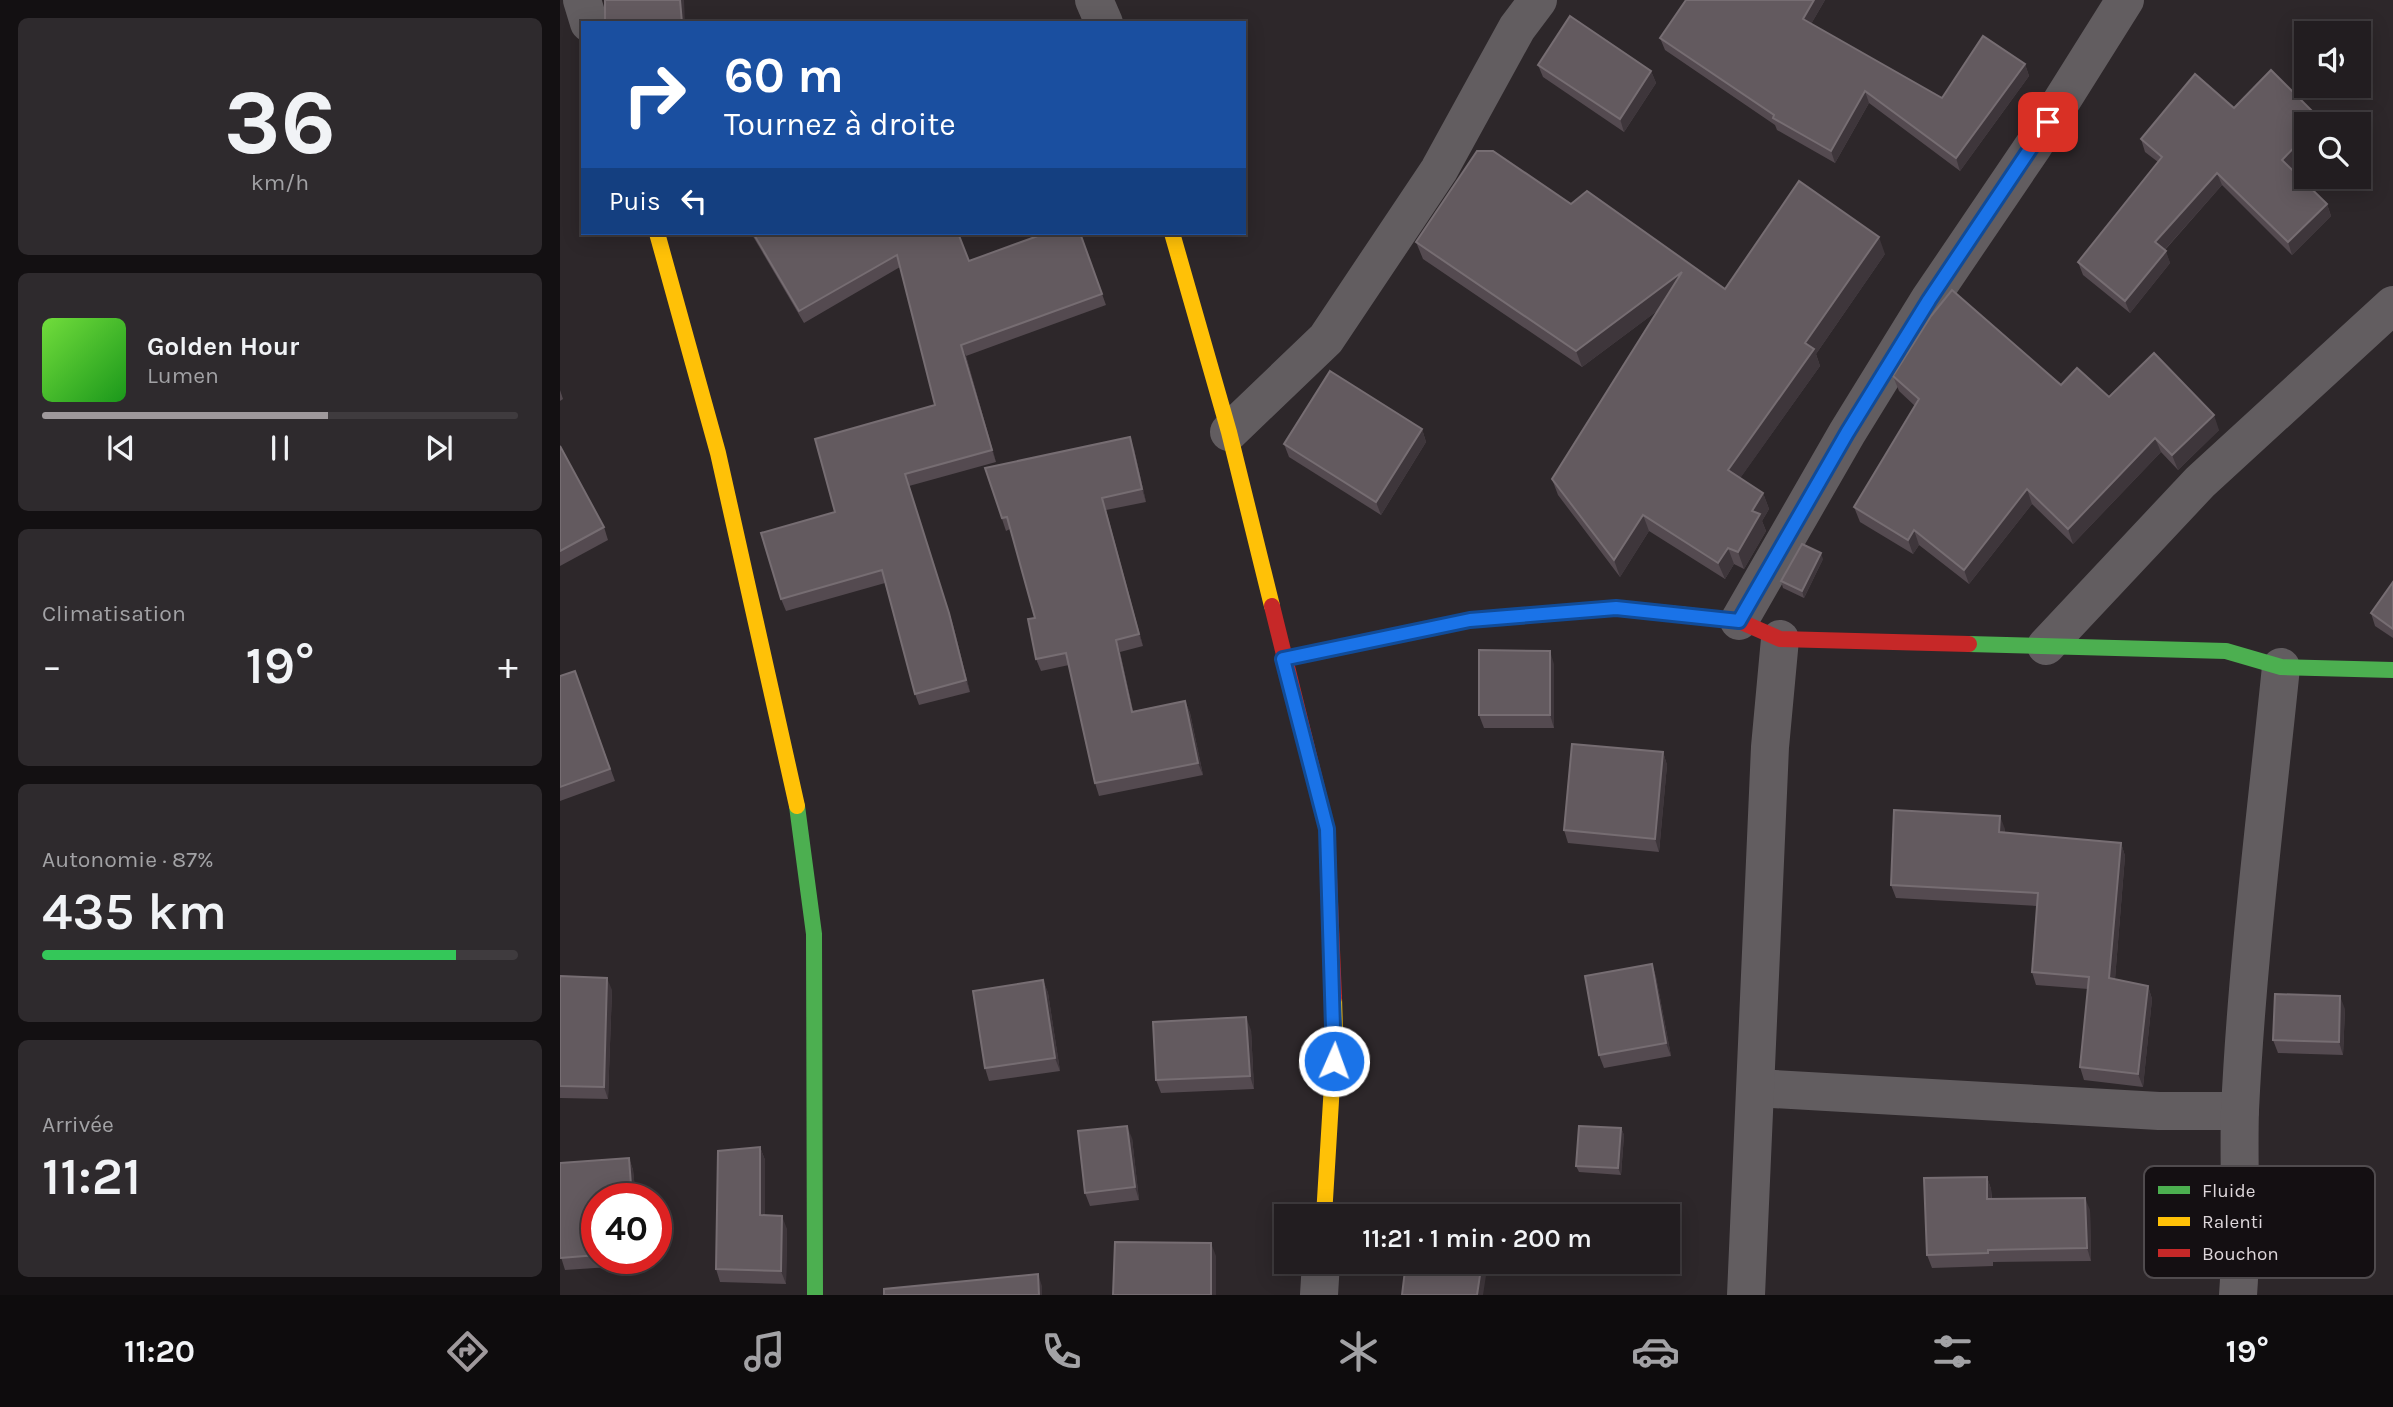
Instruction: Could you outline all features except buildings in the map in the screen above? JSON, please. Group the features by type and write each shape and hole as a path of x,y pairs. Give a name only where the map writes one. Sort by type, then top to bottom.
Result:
{"street":[{"path":"582,0 588,21"},
{"path":"1094,0 1103,21"},
{"path":"1229,432 1326,339 1439,170 1517,28 1538,0"},
{"path":"1739,621 1847,433 1929,300 2034,145 2125,0"},
{"path":"658,235 718,453 801,825 814,934 815,1295"},
{"path":"1173,235 1229,432 1327,829 1335,1035 1325,1204"},
{"path":"2046,646 2200,482 2393,305"},
{"path":"1283,659 1470,620 1616,608 1739,621 1780,639 2226,651 2281,667 2393,670"},
{"path":"1746,1295 1770,747 1780,639"},
{"path":"2241,1166 2240,1111 2256,911 2281,667"},
{"path":"1756,1088 2132,1110 2240,1111"},
{"path":"1319,1295 1320,1274"}],"traffic: fast":[{"path":"1969,644 2226,651 2281,667 2393,670"},
{"path":"797,806 814,934 815,1295"}],"traffic: slow":[{"path":"658,235 718,453 797,806"},
{"path":"1173,235 1229,432 1272,606"},
{"path":"1283,659 1470,620 1616,608 1686,615"},
{"path":"1325,1204 1335,1035 1334,998"}],"traffic: jam":[{"path":"1272,606 1327,829 1334,998"},
{"path":"1686,615 1739,621 1780,639 1969,644"}],"route":[{"path":"1334,1061 1327,829 1283,659 1470,620 1616,608 1739,621 1847,433 1929,300 2048,122"}]}
